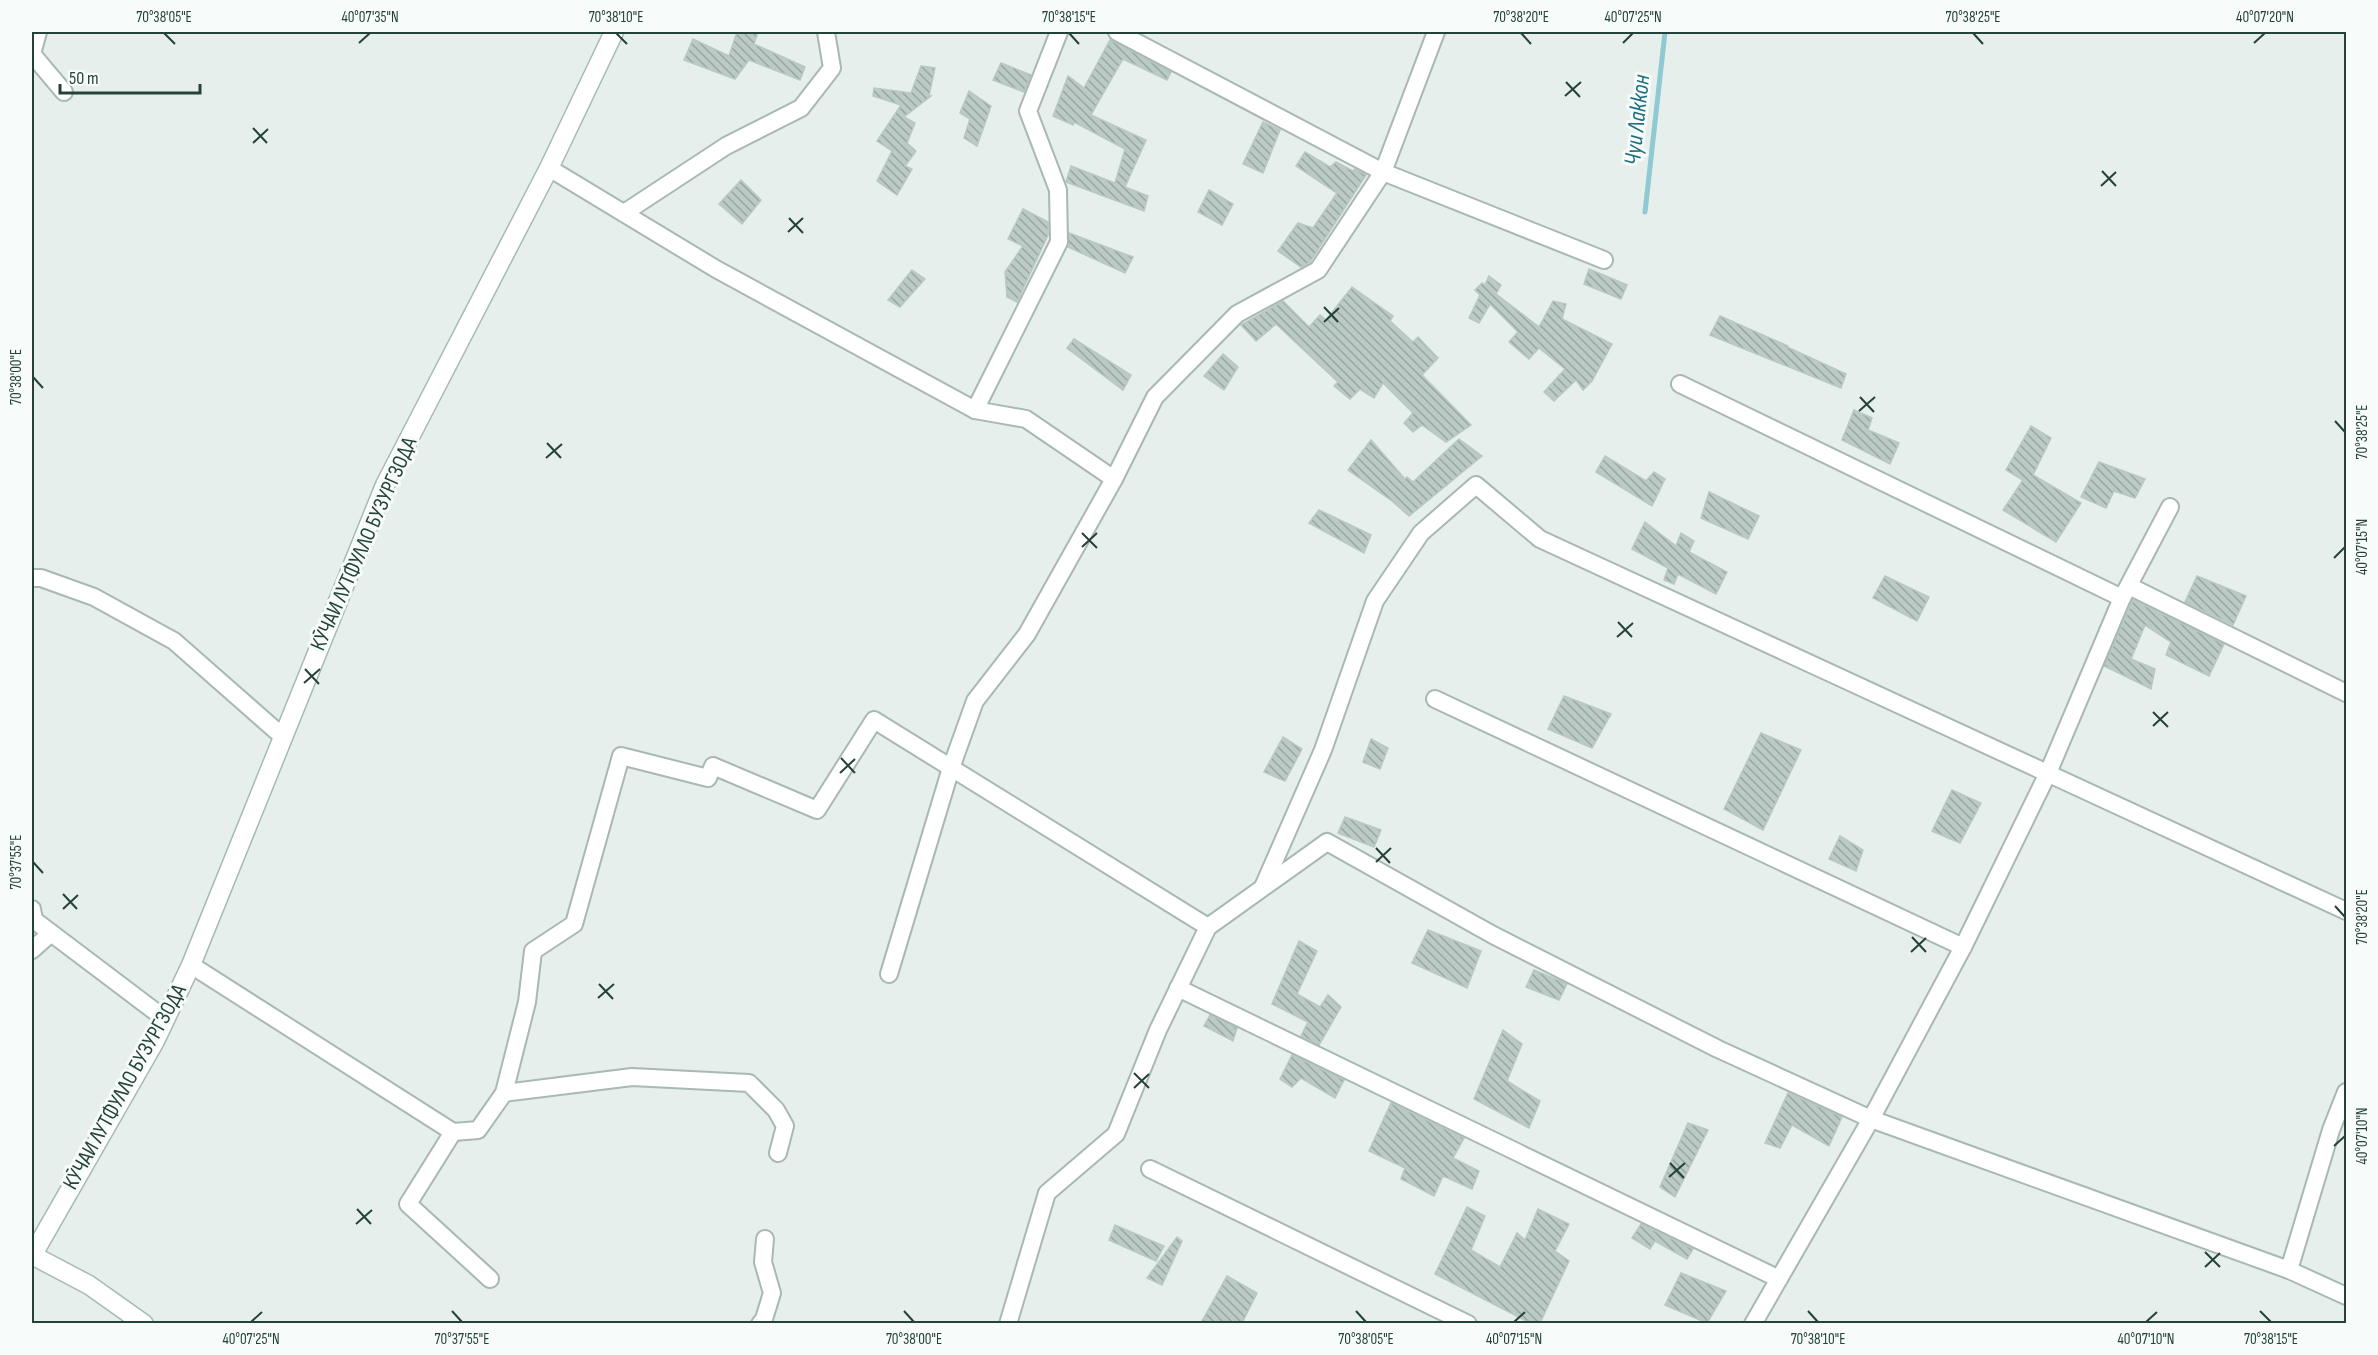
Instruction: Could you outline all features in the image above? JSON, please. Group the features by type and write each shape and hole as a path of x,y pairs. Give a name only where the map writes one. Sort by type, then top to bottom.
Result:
{"main road":[{"name":"КӮЧАИ ЛУТФУЛЛО БУЗУРГЗОДА","path":"32,1256 155,1041 191,965 385,485 549,168 614,32"},
{"path":"32,1256 89,1285 144,1323"}],"street":[{"path":"38,32 32,54 64,92"},
{"path":"624,213 726,146 801,108 832,68 826,32"},
{"path":"975,410 1059,242 1058,190 1028,111 1059,32"},
{"path":"1117,32 1383,172 1604,260"},
{"path":"889,974 951,768 975,701 1027,634 1114,479 1155,397 1237,314 1318,270 1383,172 1436,32"},
{"path":"549,168 717,269 975,410 1026,419 1114,479"},
{"path":"1680,384 2346,693"},
{"path":"1263,888 1323,750 1375,601 1421,533 1476,485 1540,539 2346,911"},
{"path":"1753,1323 1871,1119 1963,947 2048,773 2126,592 2170,507"},
{"path":"32,578 40,578 94,597 174,641 282,736"},
{"path":"1435,699 1963,947"},
{"path":"191,965 453,1132 478,1130 504,1093 527,1002 533,951 574,924 621,756 708,778 713,766 817,810 874,720 1208,927"},
{"path":"1008,1323 1047,1193 1116,1134 1158,1030 1208,927 1327,842 1493,935 1718,1049 1871,1119 2289,1270 2346,1296"},
{"path":"32,909 34,920 165,1019"},
{"path":"32,950 51,933"},
{"path":"1178,988 1779,1279"},
{"path":"504,1093 632,1077 749,1083 776,1110 785,1126 778,1153"},
{"path":"2289,1270 2331,1130 2346,1092"},
{"path":"453,1132 408,1204 490,1279"},
{"path":"1150,1169 1468,1323"},
{"path":"760,1323 764,1319 772,1293 763,1262 765,1239"}],"building":[{"path":"737,32 758,32 754,44 805,67 800,80 749,60 735,79 684,60 693,39 729,56"},
{"path":"1110,40 1171,72 1167,80 1123,59 1091,115 1146,140 1125,187 1148,196 1144,211 1066,182 1071,166 1115,183 1125,149 1074,122 1073,125 1053,116 1068,76 1084,88"},
{"path":"1001,63 1031,75 1024,92 993,80"},
{"path":"921,66 935,68 929,96 931,96 904,117 915,123 907,143 916,151 905,166 912,169 897,195 877,181 892,151 877,141 901,105 873,96 874,88 911,93"},
{"path":"969,91 991,106 977,146 964,138 970,119 960,113"},
{"path":"1263,122 1280,130 1263,173 1243,164"},
{"path":"1305,152 1330,167 1336,162 1366,175 1310,262 1301,267 1278,251 1298,223 1313,228 1337,193 1296,166"},
{"path":"741,180 761,200 742,224 719,204"},
{"path":"1209,190 1233,204 1222,225 1198,212"},
{"path":"1023,209 1048,222 1048,235 1017,302 1007,297 1005,272 1023,246 1008,239"},
{"path":"1069,233 1133,257 1125,273 1068,247"},
{"path":"1589,269 1627,285 1621,299 1584,284"},
{"path":"912,270 925,279 900,307 888,300"},
{"path":"1489,276 1501,285 1496,294 1539,327 1553,301 1566,304 1562,319 1612,344 1592,381 1583,390 1576,380 1554,401 1544,392 1565,369 1539,348 1529,359 1509,342 1518,332 1490,304 1479,323 1469,318 1480,295 1475,290 1482,283 1485,285"},
{"path":"1352,287 1393,316 1390,321 1413,342 1418,337 1438,358 1422,375 1471,425 1446,442 1422,425 1413,432 1404,423 1413,413 1383,383 1374,398 1360,389 1350,399 1334,386 1338,382 1276,324 1256,341 1241,325 1283,301 1309,327 1320,315 1326,320"},
{"path":"1720,316 1846,374 1841,388 1710,335"},
{"path":"1074,339 1131,375 1123,390 1067,348"},
{"path":"1223,354 1238,367 1224,390 1204,376"},
{"path":"1854,410 1872,418 1868,430 1899,443 1890,464 1842,440"},
{"path":"2031,426 2051,438 2033,475 2081,503 2056,542 2003,510 2023,480 2006,470"},
{"path":"1459,439 1482,456 1409,516 1348,470 1371,440 1405,479 1407,477 1413,482"},
{"path":"1605,456 1646,481 1654,472 1665,479 1652,506 1596,472"},
{"path":"2099,462 2145,479 2135,498 2114,491 2106,508 2081,497"},
{"path":"1709,492 1759,516 1748,539 1701,518"},
{"path":"1319,510 1371,535 1364,553 1309,523"},
{"path":"1645,522 1676,546 1681,533 1694,541 1689,552 1727,572 1716,594 1678,574 1674,584 1664,580 1668,568 1632,549"},
{"path":"1885,576 1929,597 1917,621 1873,598"},
{"path":"2197,576 2246,596 2233,625 2185,602"},
{"path":"2133,600 2224,644 2209,676 2166,655 2171,642 2145,625 2131,659 2155,669 2151,689 2104,666"},
{"path":"1564,696 1611,714 1592,748 1548,729"},
{"path":"1761,733 1801,750 1763,830 1724,809"},
{"path":"1283,737 1302,749 1285,781 1264,772"},
{"path":"1371,739 1388,748 1380,769 1363,762"},
{"path":"1952,790 1981,803 1960,843 1932,831"},
{"path":"1345,817 1381,830 1374,847 1338,833"},
{"path":"1840,836 1863,850 1856,871 1829,859"},
{"path":"1428,930 1481,951 1467,988 1412,963"},
{"path":"1299,941 1317,951 1297,994 1320,1007 1328,995 1341,1007 1319,1045 1301,1036 1308,1022 1272,1004"},
{"path":"1534,970 1567,984 1559,1000 1526,987"},
{"path":"1210,1015 1237,1028 1233,1041 1204,1026"},
{"path":"1503,1030 1522,1044 1507,1081 1540,1101 1529,1128 1474,1099"},
{"path":"1292,1055 1344,1080 1335,1098 1301,1078 1292,1087 1280,1079"},
{"path":"1788,1093 1842,1117 1829,1146 1792,1125 1780,1148 1765,1143"},
{"path":"1391,1103 1464,1138 1453,1158 1479,1171 1472,1189 1443,1176 1434,1196 1401,1179 1405,1168 1369,1151"},
{"path":"1688,1123 1708,1130 1675,1197 1660,1187"},
{"path":"1467,1207 1485,1216 1471,1250 1500,1267 1517,1233 1525,1240 1538,1209 1569,1224 1555,1251 1569,1261 1540,1323 1530,1323 1435,1274"},
{"path":"1641,1224 1693,1249 1687,1259 1655,1241 1650,1249 1632,1238"},
{"path":"1115,1225 1164,1246 1156,1261 1109,1240"},
{"path":"1177,1237 1182,1241 1162,1285 1147,1278"},
{"path":"1681,1273 1726,1291 1707,1323 1665,1305"},
{"path":"1227,1276 1257,1293 1242,1323 1201,1323"}],"waterway":[{"name":"Чуи Лаккон","path":"1645,212 1665,32"}]}
